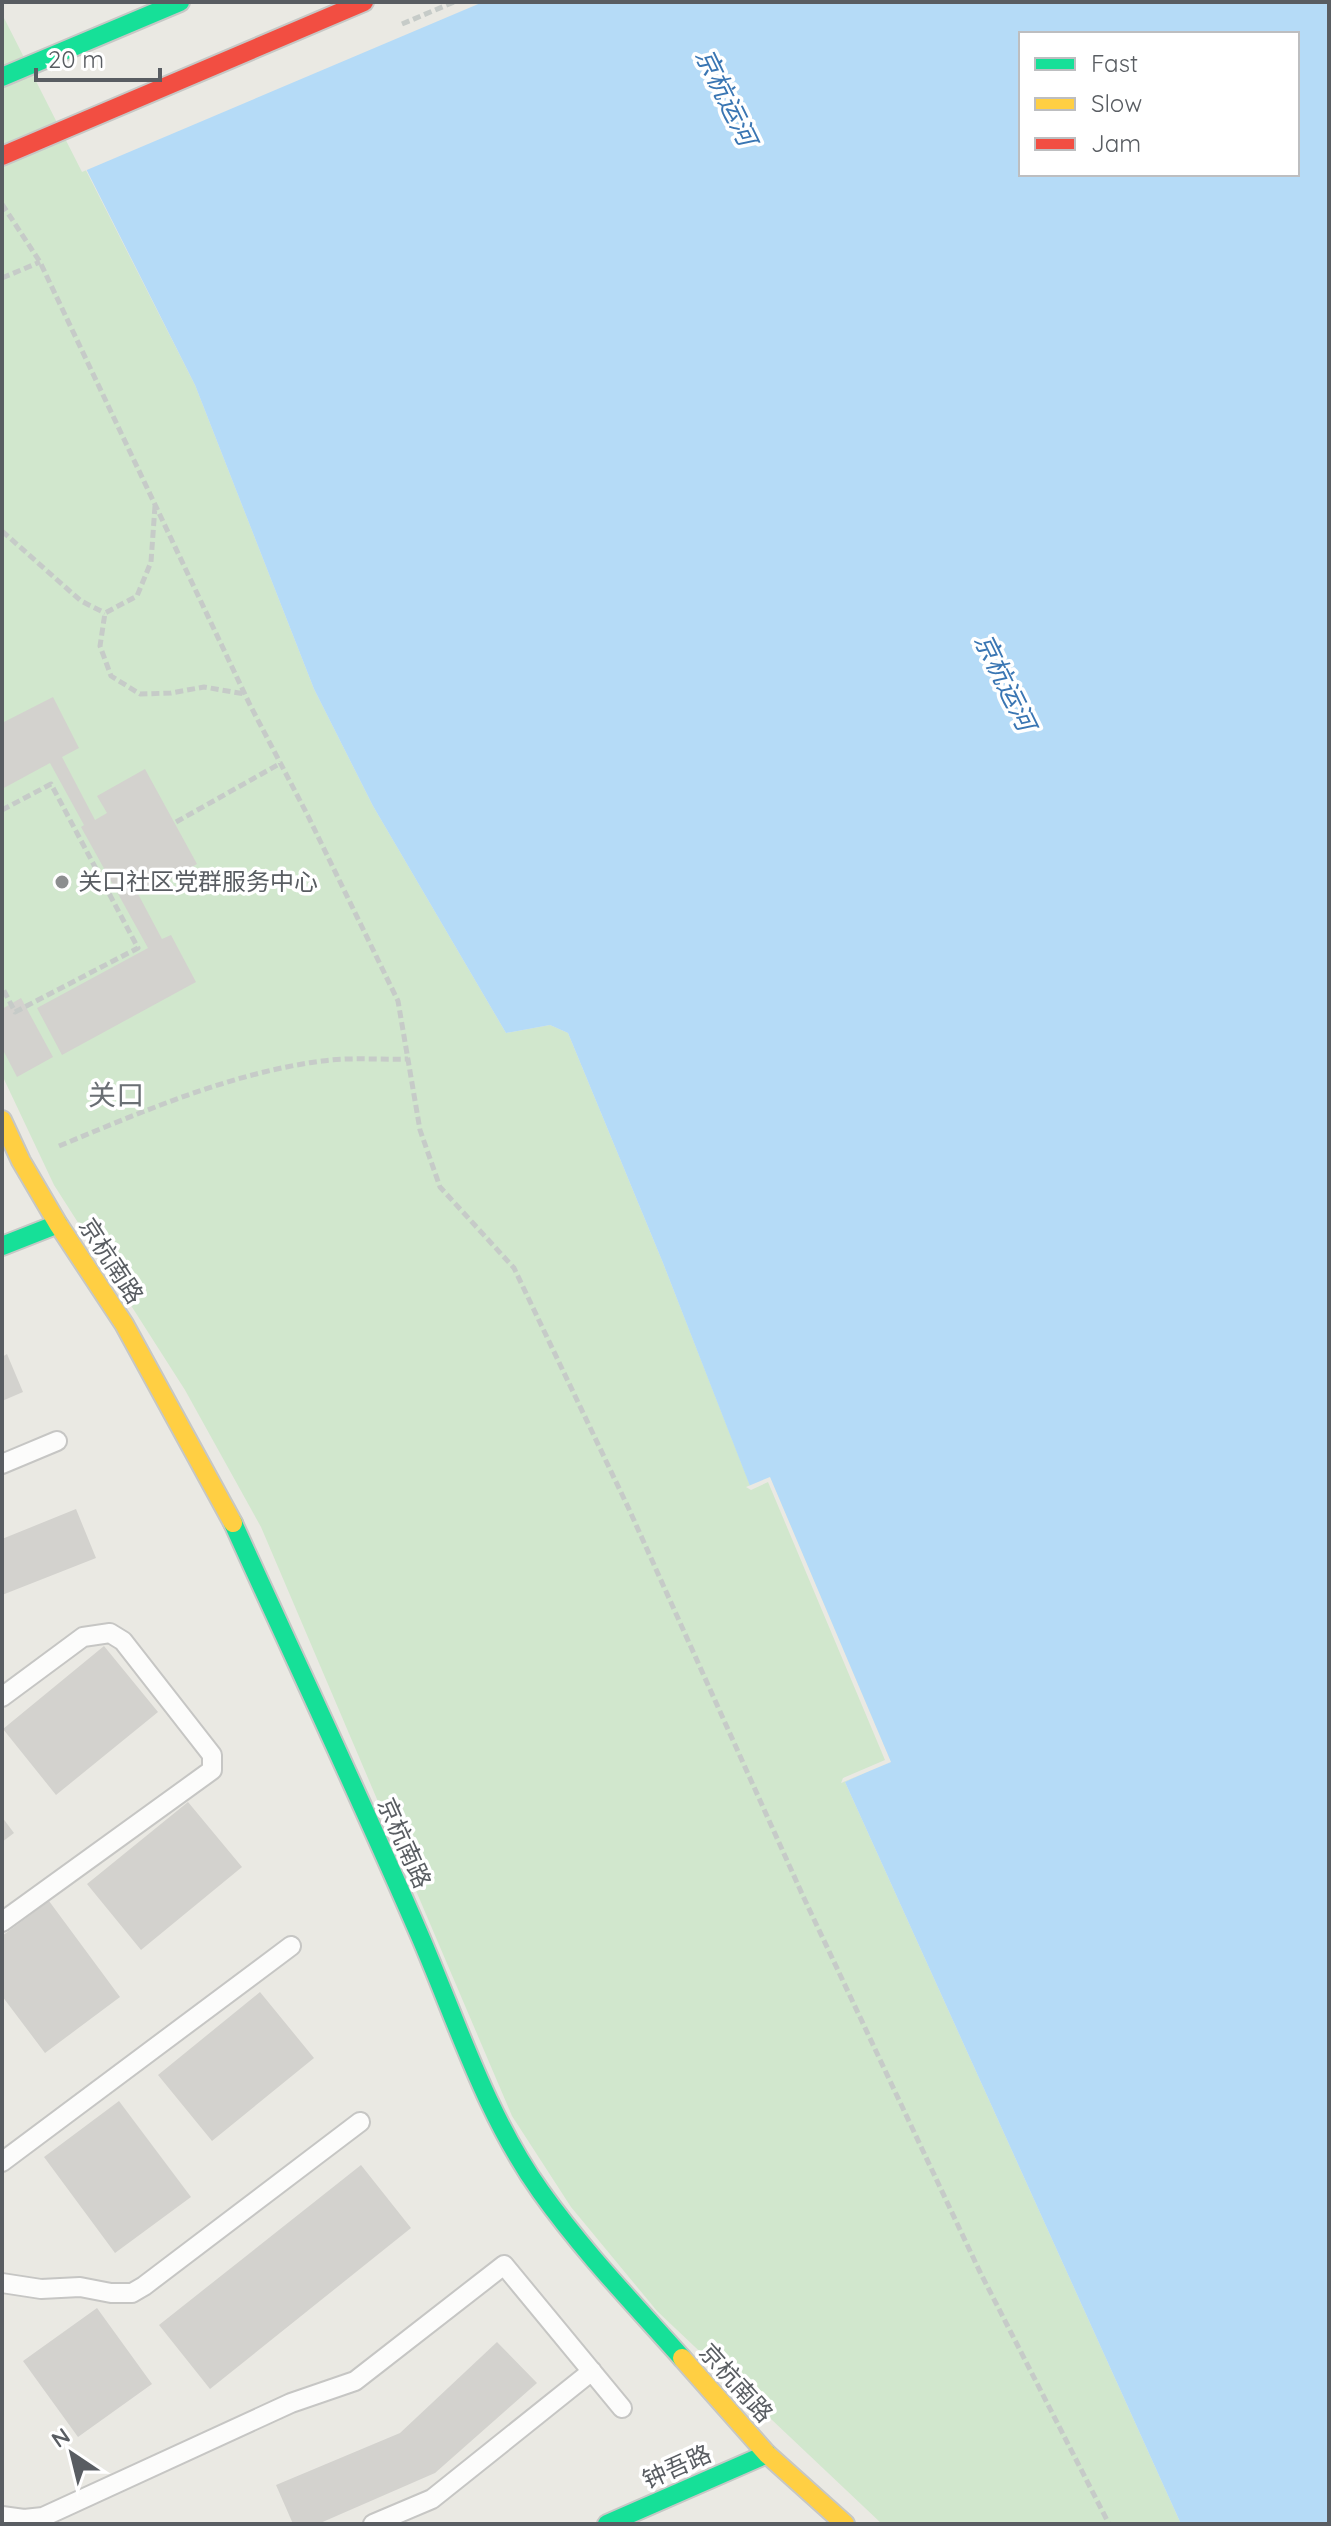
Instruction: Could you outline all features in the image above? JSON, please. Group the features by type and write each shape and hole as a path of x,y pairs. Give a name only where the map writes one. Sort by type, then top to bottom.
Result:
{"street":[{"path":"2,77 180,2"},
{"path":"2,156 364,2"},
{"name":"京杭南路","path":"2,1120 7,1145 21,1161 124,1324 231,1519 420,1936 469,2056 510,2140 540,2191 589,2254 767,2454 845,2524"},
{"path":"2,1246 58,1224"},
{"name":"钟吾路","path":"607,2524 767,2454"}],"lane":[{"path":"2,1464 57,1441"},
{"path":"2,1697 83,1637 110,1633 123,1641 184,1716 212,1755 212,1770 2,1922"},
{"path":"2,2162 291,1946"},
{"path":"2,2283 41,2289 80,2287 111,2293 132,2293 360,2122"},
{"path":"2,2516 24,2519 43,2517 291,2403 355,2381 504,2265 622,2408"},
{"path":"373,2524 432,2499 592,2371"}],"path":[{"path":"2,204 40,262 245,694 398,1001 420,1130 440,1187 514,1268 628,1507 803,1896 979,2270 1109,2524"},
{"path":"2,278 40,262"},
{"path":"105,613 137,596 151,562 155,505"},
{"path":"2,531 81,601 105,613"},
{"path":"105,613 100,646 111,676 140,694 204,687 245,694"},
{"path":"176,822 281,763"},
{"path":"2,810 51,784 138,948 15,1012 2,987"},
{"path":"21,1161 153,1108 237,1079 324,1060 408,1059"}],"green space":[{"path":"2,5 195,385 314,689 373,806 506,1033 550,1025 568,1033 750,1485 770,1477 891,1762 845,1782 1181,2524 882,2524 657,2311 571,2207 512,2116 261,1527 185,1390 54,1185 2,1075"}],"water":[{"name":"京杭运河","path":"2,2 1329,2 1329,2524 1181,2524 845,1782 890,1761 770,1478 750,1486 663,1263 568,1033 550,1025 506,1033 373,806 314,689 195,385"}],"pier":[{"path":"2,2 483,2 82,172 2,14"},
{"path":"770,1477 891,1762 841,1783 843,1778 885,1760 768,1482 751,1490 746,1487"}],"building":[{"path":"53,697 79,748 62,757 95,820 107,813 97,796 145,769 197,864 150,891 140,872 129,877 162,939 171,935 196,982 62,1055 37,1008 148,948 81,827 84,825 50,763 2,789 2,723"},
{"path":"21,998 53,1057 17,1077 2,1048 2,1009"},
{"path":"7,1354 23,1392 2,1401 2,1357"},
{"path":"76,1509 96,1558 2,1595 2,1539"},
{"path":"104,1646 158,1712 56,1795 3,1729"},
{"path":"188,1802 242,1867 141,1950 87,1884"},
{"path":"2,1817 14,1833 2,1842"},
{"path":"49,1901 120,1997 45,2053 2,1996 2,1936"},
{"path":"260,1992 314,2058 212,2141 158,2075"},
{"path":"119,2101 191,2197 115,2253 44,2157"},
{"path":"361,2165 411,2228 210,2389 159,2325"},
{"path":"97,2308 152,2384 78,2437 23,2361"},
{"path":"497,2342 537,2383 435,2473 318,2524 293,2524 276,2485 400,2433"}],"traffic: fast":[{"path":"2,77 180,2"},
{"path":"2,1246 58,1224"},
{"path":"233,1523 374,1832 504,2132 557,2214 682,2358"},
{"path":"607,2524 767,2454"}],"traffic: slow":[{"path":"2,1120 21,1161 58,1224 124,1324 233,1523"},
{"path":"682,2358 767,2454 845,2524"}],"traffic: jam":[{"path":"2,156 364,2"}],"place":[{"name":"关口社区党群服务中心","path":"62,882"}],"district":[{"name":"关口","path":"116,1095"}]}
